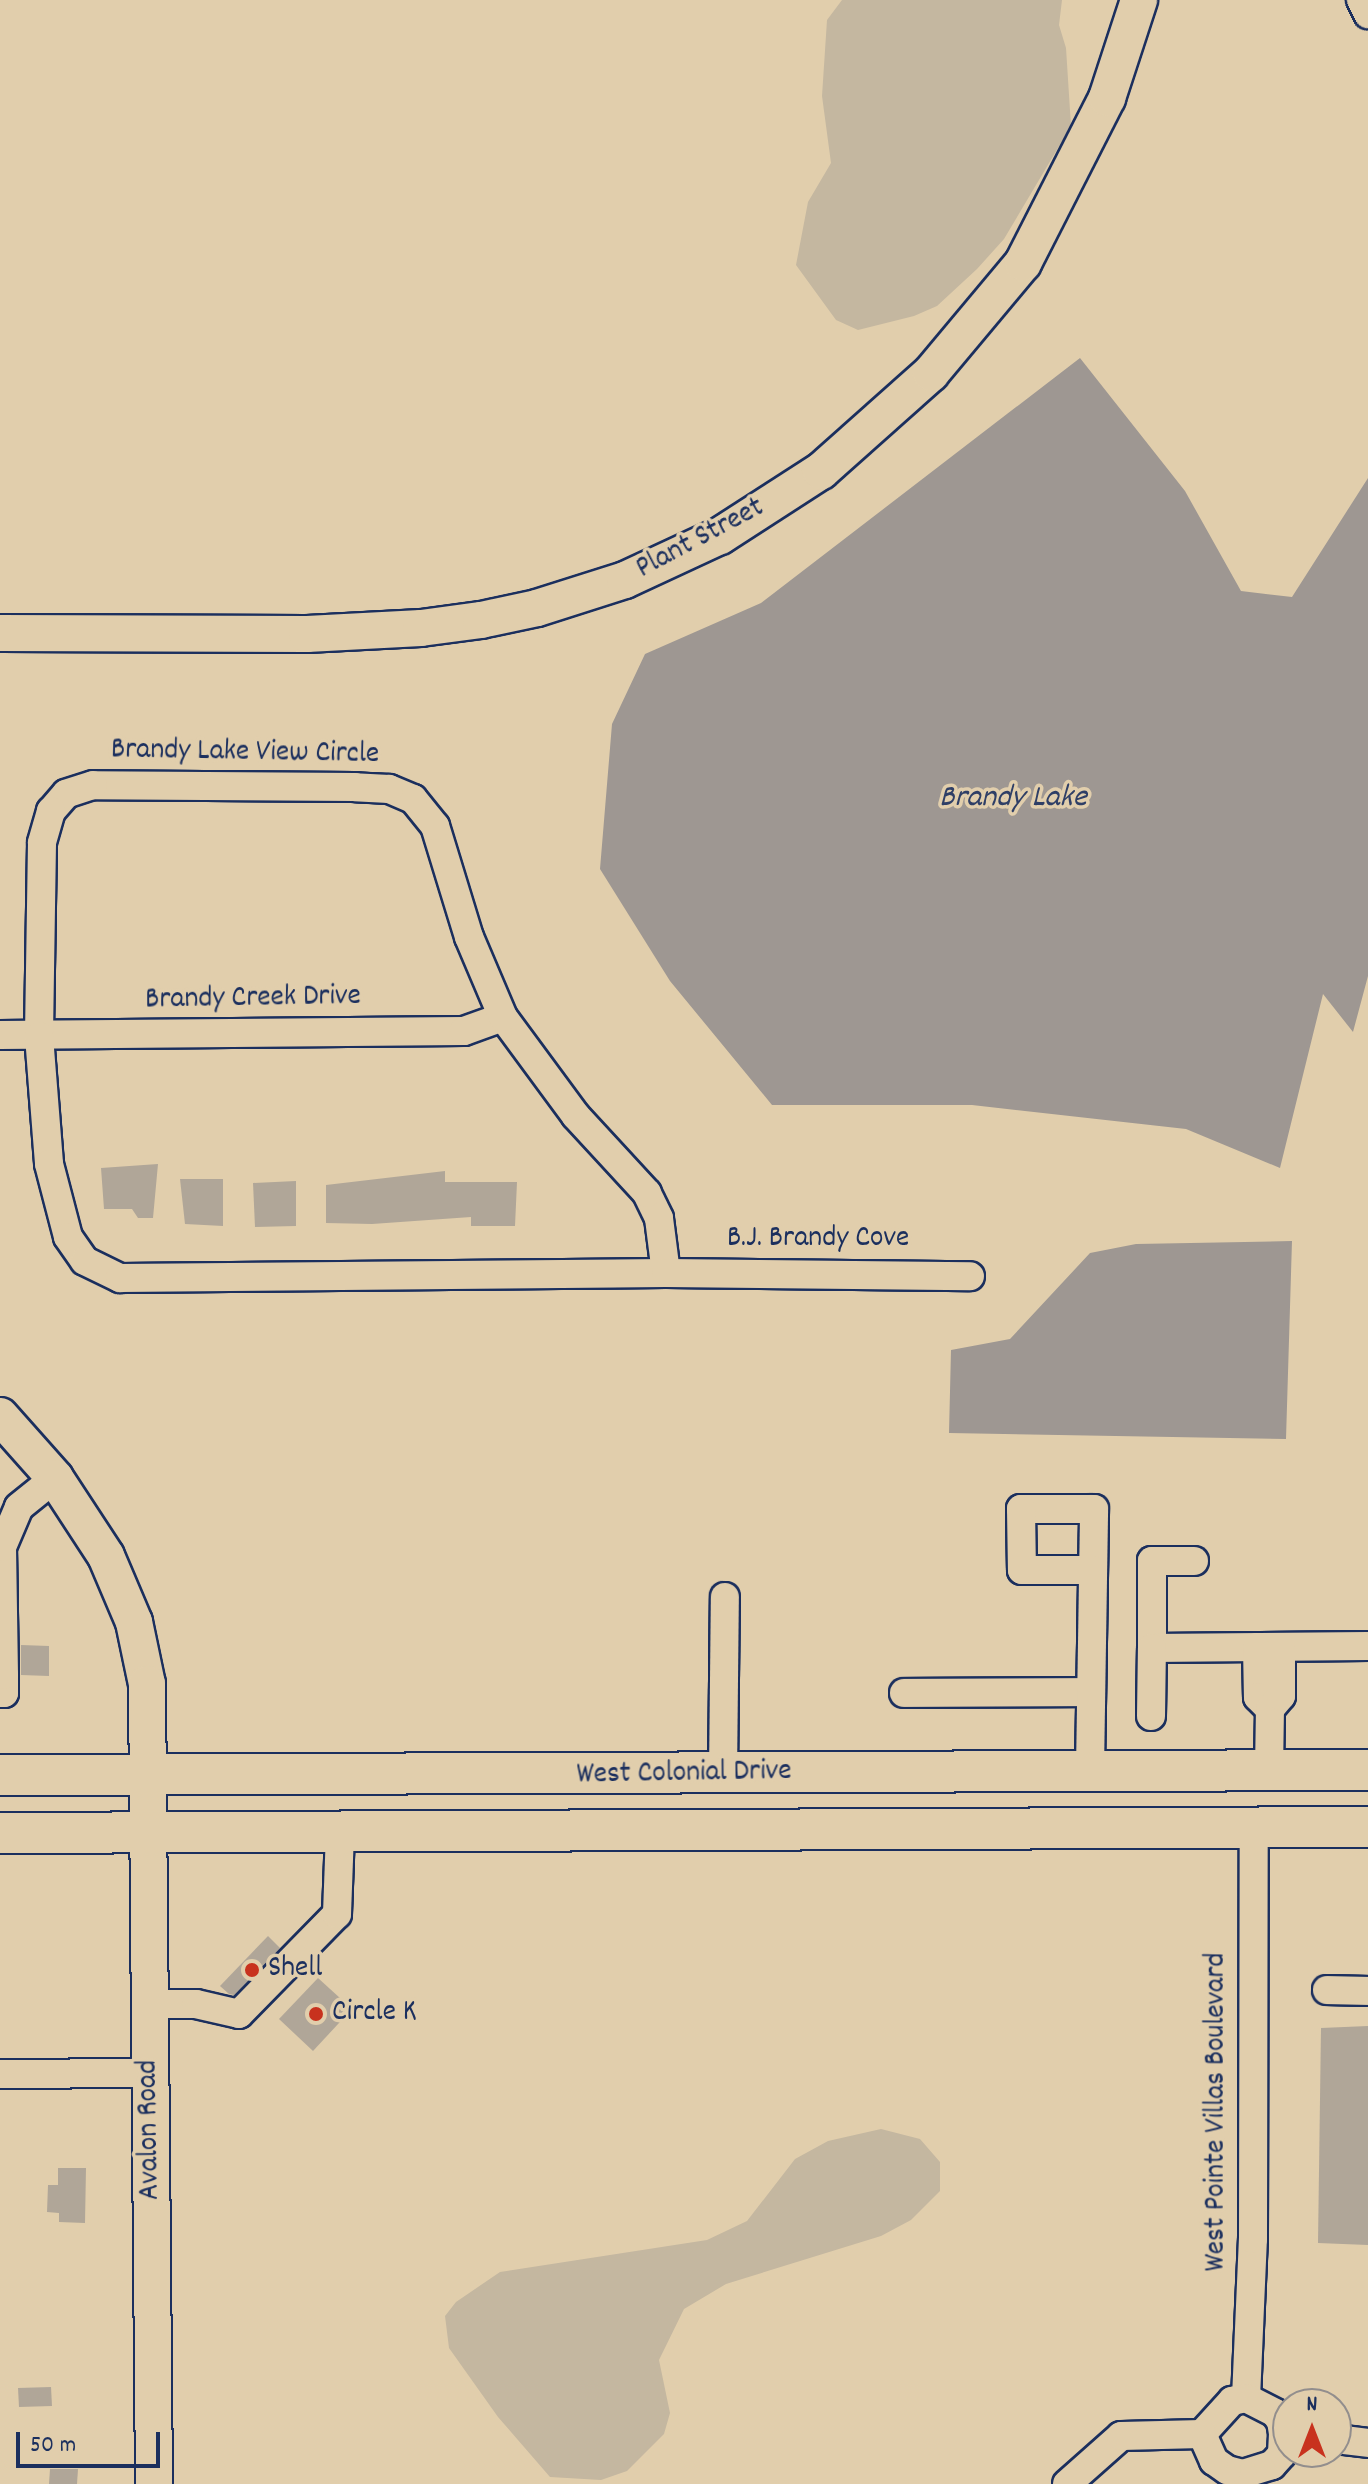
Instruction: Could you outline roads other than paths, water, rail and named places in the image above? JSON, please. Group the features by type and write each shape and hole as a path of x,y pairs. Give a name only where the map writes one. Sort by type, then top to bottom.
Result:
{"highway":[{"name":"West Colonial Drive","path":"0,1775 723,1775 1364,1770"},
{"path":"1254,1827 1264,1806 1282,1793 1364,1770"},
{"path":"1070,1829 1220,1807 1269,1771"},
{"name":"West Colonial Drive","path":"0,1833 147,1835 1368,1827"}],"main road":[{"name":"Plant Street","path":"0,633 307,634 421,628 481,620 537,608 625,580 720,536 821,471 931,373 1023,263 1107,98 1139,0"},
{"name":"Avalon Road","path":"0,1416 55,1478 106,1556 134,1622 147,1684 154,2484"}],"street":[{"path":"1361,0 1368,14"},
{"name":"Brandy Lake View Circle","path":"93,785 389,789 413,799 435,826 469,937 503,1017 576,1116 647,1193 659,1218 666,1273 120,1278 85,1261 68,1237 49,1164 39,1036 42,843 51,811 66,794 93,785"},
{"name":"Brandy Creek Drive","path":"0,1035 464,1031 503,1017"},
{"name":"B.J. Brandy Cove","path":"666,1273 970,1276"},
{"path":"0,1693 4,1693 2,1547 19,1507 55,1478"},
{"path":"1151,1716 1152,1561 1194,1561"},
{"path":"1090,1770 1092,1570"},
{"path":"723,1775 725,1597"},
{"path":"1152,1648 1368,1646"},
{"path":"1269,1647 1281,1696 1270,1709 1269,1771"},
{"path":"904,1693 1090,1692"},
{"name":"West Pointe Villas Boulevard","path":"1246,2398 1253,2239 1254,1827"},
{"path":"148,2004 196,2004 239,2014 337,1914 340,1834"},
{"path":"1327,1990 1368,1991"},
{"path":"0,2074 151,2073"},
{"path":"1067,2484 1121,2436 1202,2434 1232,2401 1246,2398 1272,2411"},
{"path":"1202,2434 1214,2461 1227,2470 1243,2474 1272,2465"}],"water":[{"name":"Brandy Lake","path":"1080,358 1185,491 1241,591 1292,597 1368,478 1368,976 1353,1032 1323,994 1280,1168 1186,1129 972,1105 772,1105 670,981 600,869 612,724 645,654 761,603"},
{"path":"1292,1241 1286,1439 949,1433 951,1350 1010,1339 1090,1253 1136,1244"}],"place":[{"name":"Shell","path":"252,1970"},
{"name":"Circle K","path":"316,2014"}]}
